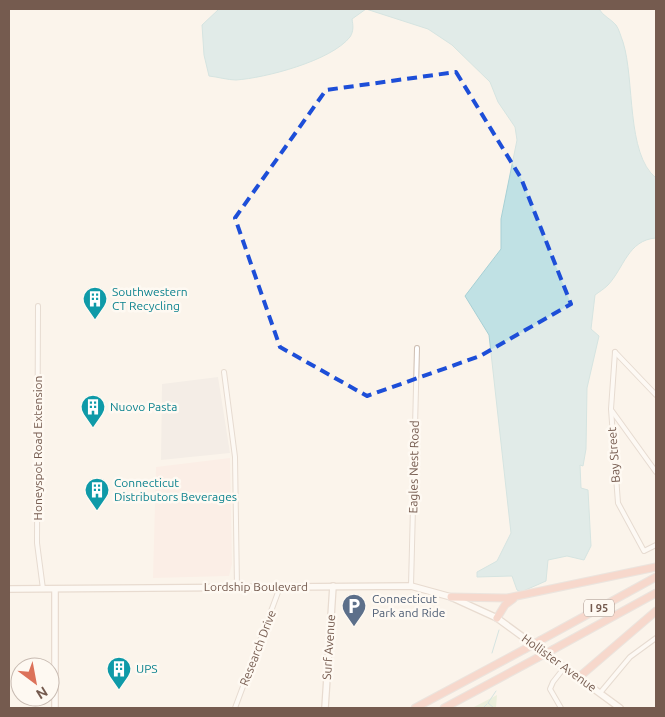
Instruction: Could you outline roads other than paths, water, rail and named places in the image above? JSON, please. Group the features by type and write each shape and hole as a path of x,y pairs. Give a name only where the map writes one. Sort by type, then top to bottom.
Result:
{"highway":[{"path":"451,597 490,599 518,596 656,567"},
{"name":"I 95","path":"415,708 656,577"},
{"name":"I 95","path":"444,708 656,594"},
{"path":"497,618 507,602 518,596"},
{"path":"578,678 656,611"}],"main road":[{"name":"Surf Avenue","path":"325,708 333,586"},
{"name":"Lordship Boulevard","path":"9,589 411,586 451,597 497,618"},
{"path":"55,589 55,708"},
{"name":"Hollister Avenue","path":"497,618 620,708"}],"street":[{"name":"Honeyspot Road Extension","path":"38,306 37,543 43,589"},
{"name":"Eagles Nest Road","path":"411,586 417,348"},
{"name":"Bay Street","path":"656,395 615,352 611,409 618,503 644,551 656,545"},
{"path":"224,372 235,457 237,587"},
{"path":"611,409 656,472"},
{"name":"Research Drive","path":"235,708 280,587"},
{"path":"600,693 630,657 656,638"},
{"path":"561,708 550,689 564,668"}],"water":[{"path":"219,9 366,9 352,19 353,30 350,37 341,46 328,54 280,72 248,79 230,80 209,76 204,55 202,25"},
{"path":"366,9 599,9 616,25 623,42 627,58 633,115 640,152 646,167 656,178 656,238 647,240 633,249 614,278 595,295 591,329 599,336 587,388 586,449 583,466 580,465 581,488 588,490 591,546 584,560 567,556 548,560 546,581 521,592 517,590 512,576 477,577 477,572 497,561 511,533 489,335 465,296 501,249 501,219 517,140 515,127 498,102 490,82 452,45 428,29"}],"waterway":[{"path":"492,653 499,630"},
{"path":"494,708 488,703 496,691"},
{"path":"483,708 487,704"}],"place":[{"name":"Southwestern CT Recycling","path":"95,320"},
{"name":"Nuovo Pasta","path":"93,428"},
{"name":"Connecticut Distributors Beverages","path":"97,511"},
{"name":"Connecticut Park and Ride","path":"354,627"},
{"name":"UPS","path":"119,690"}]}
